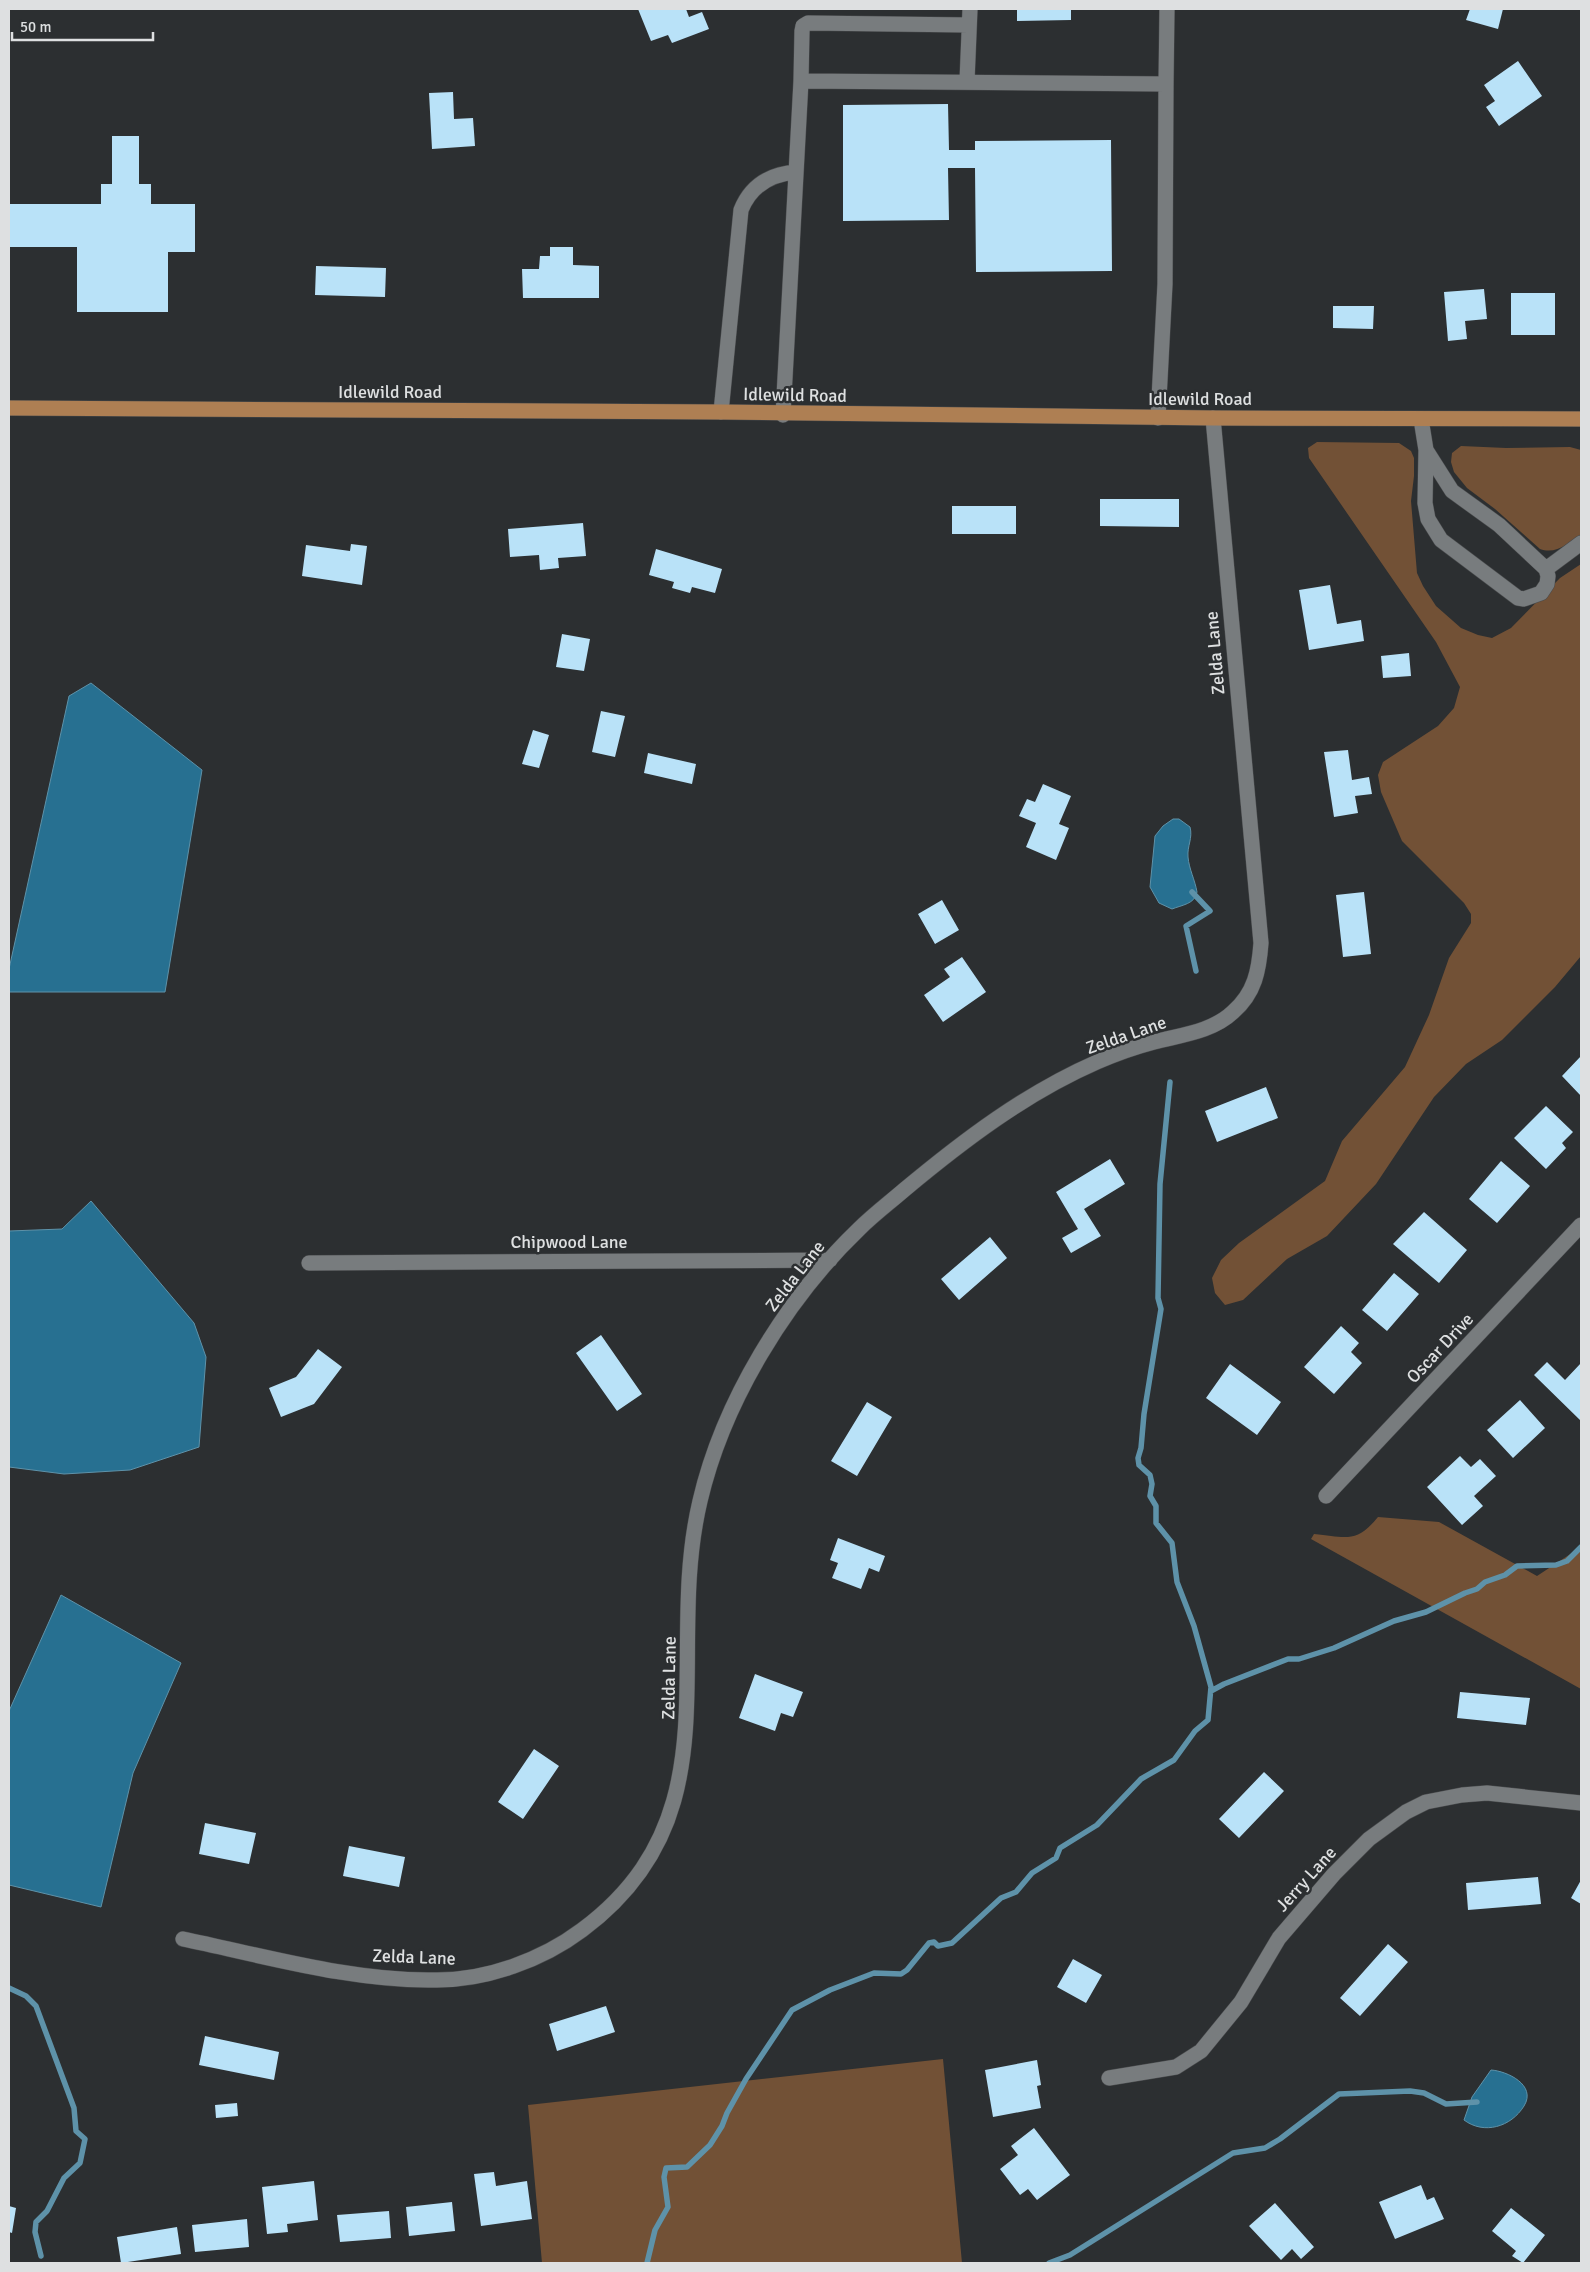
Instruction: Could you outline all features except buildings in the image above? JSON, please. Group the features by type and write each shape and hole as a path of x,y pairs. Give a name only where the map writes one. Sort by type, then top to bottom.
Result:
{"main road":[{"name":"Idlewild Road","path":"9,408 721,412 1158,418 1581,418"}],"street":[{"path":"967,81 970,9"},
{"path":"1158,418 1165,284 1167,9"},
{"path":"783,414 803,26 808,23 969,25"},
{"path":"801,80 1166,84"},
{"path":"721,412 741,210 755,188 766,180 781,174 796,172"},
{"name":"Zelda Lane","path":"183,1940 348,1973 440,1981 516,1965 558,1946 594,1921 625,1892 659,1839 673,1808 682,1768 687,1732 690,1572 693,1539 706,1474 725,1425 783,1320 830,1260 860,1228 973,1134 1048,1087 1097,1062 1138,1046 1185,1035 1220,1022 1231,1015 1252,991 1258,973 1261,943 1213,418"},
{"path":"1421,419 1426,450 1425,503 1428,519 1441,540 1518,598 1524,599 1541,594 1547,584 1548,576 1546,569 1499,525 1452,491 1426,450"},
{"path":"1546,569 1581,543"},
{"name":"Oscar Drive","path":"1326,1496 1581,1224"},
{"name":"Chipwood Lane","path":"309,1263 830,1260"},
{"name":"Jerry Lane","path":"1110,2078 1176,2068 1201,2051 1241,2002 1279,1938 1341,1867 1381,1830 1406,1812 1426,1802 1462,1795 1486,1793 1581,1804"}],"shaded area":[{"path":"1317,442 1399,443 1411,451 1414,458 1411,501 1417,573 1436,606 1461,628 1492,638 1511,628 1560,578 1581,564 1581,956 1555,987 1502,1040 1466,1064 1434,1097 1376,1184 1327,1236 1287,1259 1243,1300 1225,1305 1215,1293 1212,1278 1221,1260 1239,1243 1325,1181 1342,1141 1405,1067 1429,1015 1449,958 1471,923 1471,914 1464,903 1402,841 1381,792 1378,775 1383,762 1438,726 1454,708 1460,687 1436,642 1309,458 1308,448"},
{"path":"1461,446 1506,448 1570,447 1581,450 1581,534 1557,549 1540,549 1495,509 1467,488 1454,472 1451,462 1452,453"},
{"path":"1378,1517 1439,1522 1537,1576 1581,1547 1581,1689 1311,1539 1314,1534 1343,1537 1357,1535 1370,1526"},
{"path":"943,2059 962,2263 542,2263 528,2105"}],"water":[{"path":"91,683 202,770 165,992 9,992 9,969 69,696"},
{"path":"1173,819 1179,819 1190,827 1191,835 1188,857 1197,892 1191,902 1172,909 1159,903 1150,887 1155,836 1163,826"},
{"path":"91,1201 194,1323 206,1357 199,1447 130,1470 64,1474 9,1467 9,1231 62,1229"},
{"path":"61,1595 181,1663 133,1773 101,1907 9,1885 9,1711"},
{"path":"1491,2070 1505,2073 1518,2080 1527,2092 1527,2098 1519,2113 1505,2124 1488,2128 1472,2125 1464,2120 1472,2097"}],"waterway":[{"path":"1192,892 1210,911 1186,926 1196,971"},
{"path":"647,2263 655,2230 668,2207 664,2177 666,2168 687,2167 710,2145 746,2079 792,2010 830,1990 874,1973 901,1974 907,1970 929,1943 934,1942 938,1946 952,1943 1001,1898 1016,1892 1032,1873 1056,1858 1060,1848 1097,1825 1141,1779 1174,1760 1195,1731 1208,1720 1211,1687 1194,1626 1177,1582 1172,1543 1156,1523 1156,1506 1150,1496 1152,1484 1150,1475 1139,1465 1138,1458 1161,1309 1158,1298 1160,1184 1170,1082"},
{"path":"1211,1691 1288,1659 1299,1659 1334,1648 1394,1621 1426,1612 1477,1589 1485,1582 1505,1575 1517,1566 1556,1565 1567,1561 1581,1547"},
{"path":"9,1988 26,1996 36,2006 74,2108 76,2131 85,2139 80,2163 64,2178 47,2211 36,2222 35,2232 41,2256"},
{"path":"1049,2263 1070,2255 1233,2153 1265,2148 1280,2139 1339,2094 1410,2091 1424,2093 1446,2104 1477,2102"}]}
